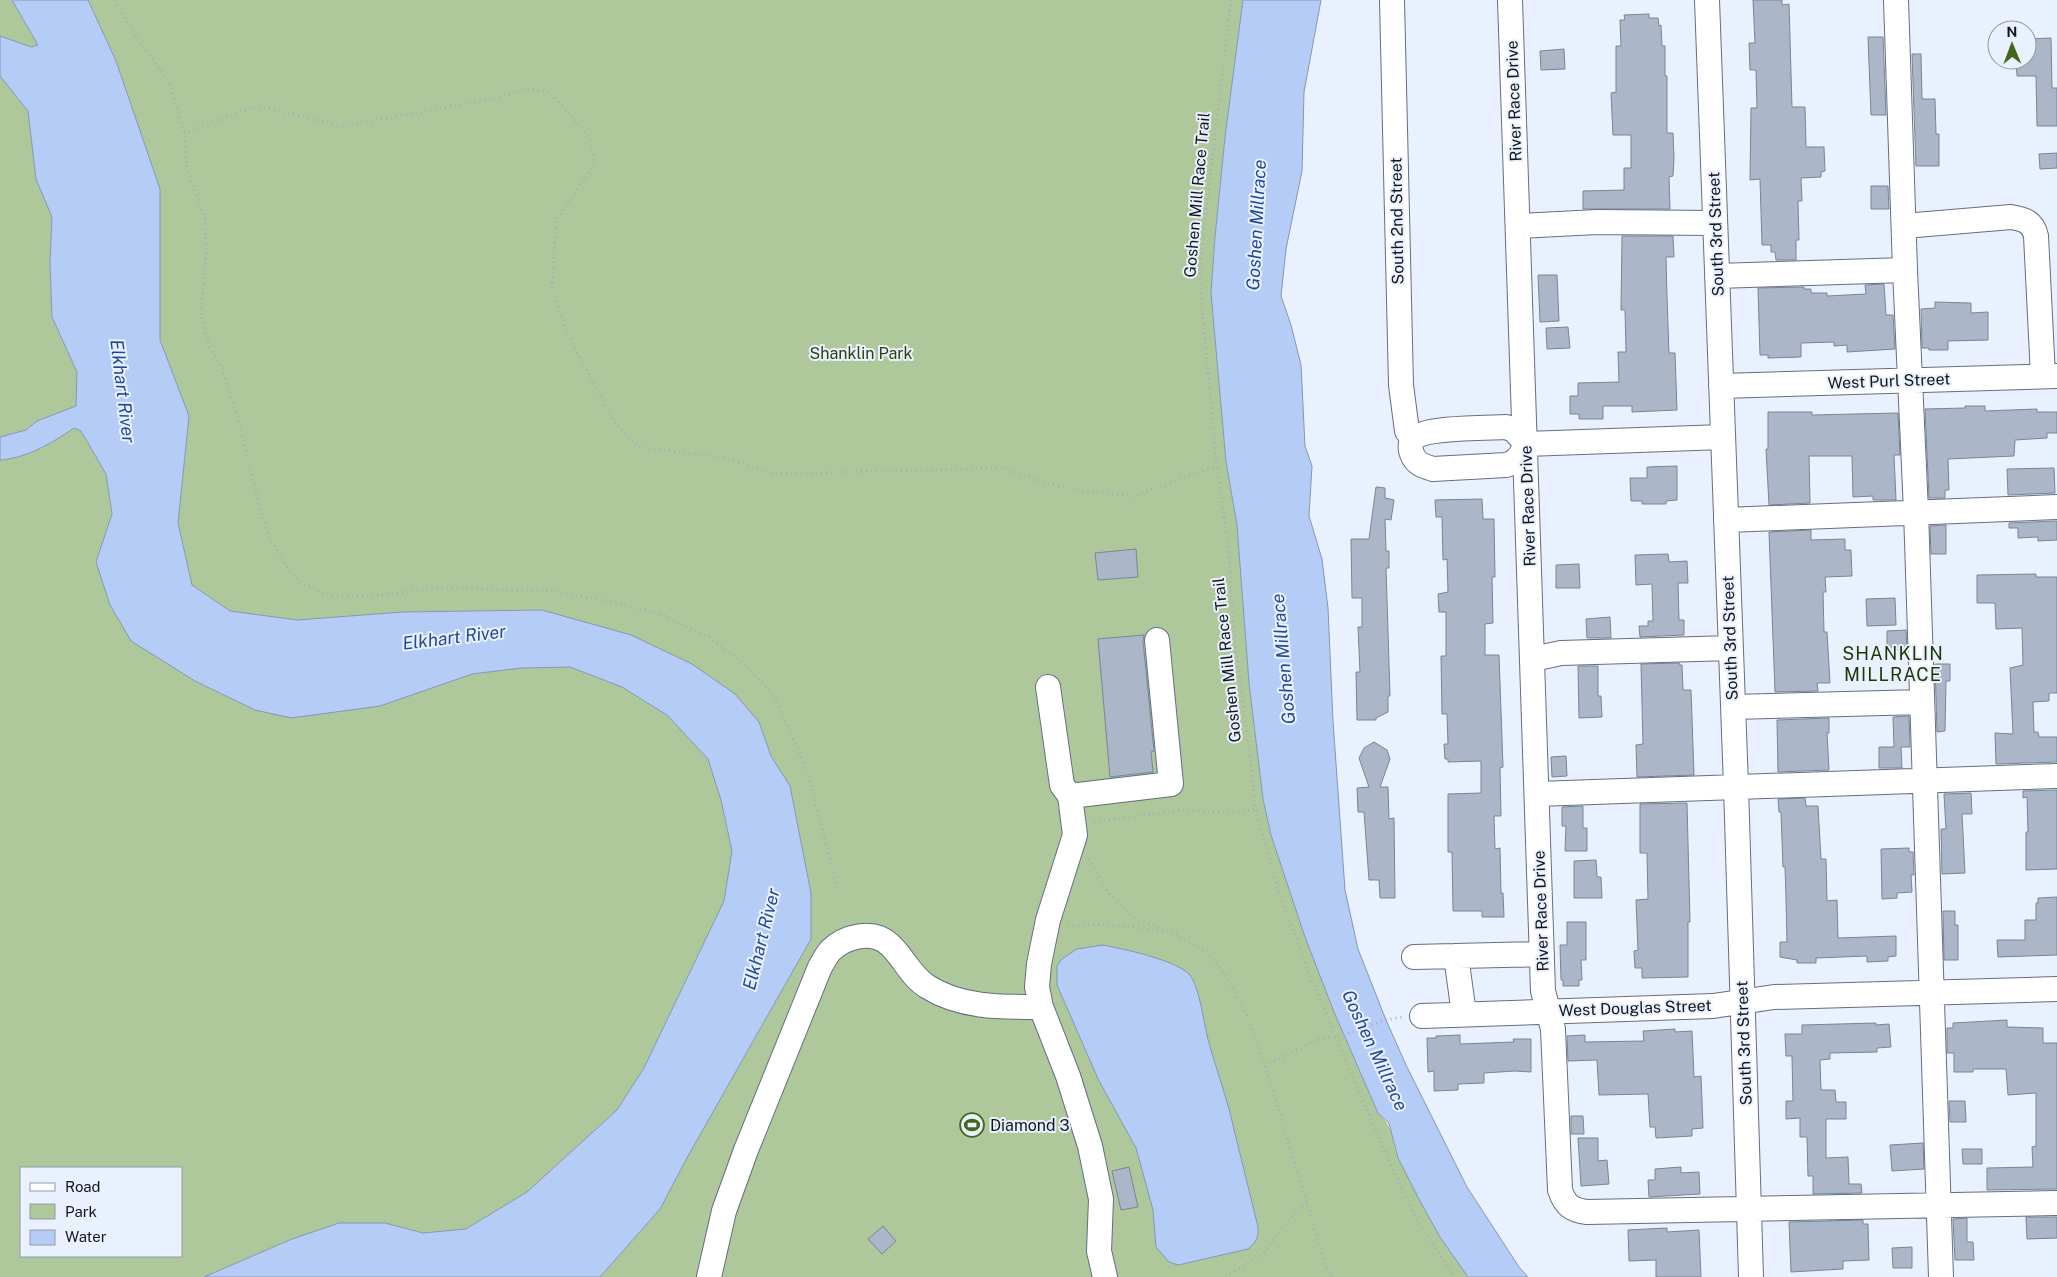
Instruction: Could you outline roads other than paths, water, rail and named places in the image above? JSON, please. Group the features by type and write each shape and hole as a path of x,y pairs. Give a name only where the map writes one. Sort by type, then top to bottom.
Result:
{"street":[{"name":"South 2nd Street","path":"1392,0 1401,385 1407,432 1413,439 1410,445 1415,460 1421,466 1433,469 1514,463 1520,457 1526,444"},
{"name":"River Race Drive","path":"1510,0 1543,992 1553,1028 1560,1190 1568,1207 1577,1211 1750,1209"},
{"name":"South 3rd Street","path":"1707,0 1736,786 1751,1277"},
{"path":"1896,0 1905,270 1916,511 1941,1277"},
{"path":"1904,226 2011,217 2022,218 2030,223 2036,236 2050,376"},
{"path":"1518,226 1597,222 1716,223"},
{"path":"1717,276 1905,270"},
{"name":"West Purl Street","path":"1722,386 2050,376"},
{"path":"1413,439 1428,432 1506,427 1514,430 1526,444 1723,437"},
{"path":"1726,520 1916,511 2057,507"},
{"path":"1070,796 1171,784 1157,640"},
{"path":"1533,658 1561,653 1731,648"},
{"path":"1048,687 1062,785 1070,796 1075,835 1045,933 1038,980 1041,1007 1068,1076 1090,1146 1100,1198 1099,1251 1105,1277"},
{"path":"1733,707 1922,702"},
{"path":"1537,794 2057,776"},
{"path":"709,1277 724,1210 746,1150 820,967 830,952 853,938 864,936 876,937 888,943 909,971 928,987 952,997 992,1007 1041,1007"},
{"path":"1414,957 1542,954"},
{"path":"1456,956 1464,1014"},
{"name":"West Douglas Street","path":"1422,1016 1714,1006 1774,997 2057,989"},
{"path":"1750,1209 2057,1203"}],"water":[{"name":"Elkhart River","path":"12,0 88,0 116,61 160,189 160,340 189,416 178,523 192,585 230,611 297,620 403,612 542,610 631,635 692,664 735,694 759,722 771,756 790,786 811,893 811,939 660,1209 600,1277 204,1277 292,1239 339,1223 385,1223 423,1233 466,1229 527,1192 617,1110 644,1068 724,901 732,851 721,800 708,759 667,715 622,687 570,667 521,668 472,674 380,706 291,718 255,710 195,681 131,641 110,605 96,562 112,514 106,474 81,431 74,428 29,453 0,460 0,437 26,430 37,421 76,406 77,372 52,317 50,263 52,217 36,179 28,111 0,76 0,36 31,47 38,45"},
{"name":"Goshen Millrace","path":"1243,0 1321,0 1304,92 1302,171 1286,249 1281,296 1291,325 1301,365 1305,446 1312,466 1309,516 1322,559 1328,608 1333,721 1345,890 1358,949 1406,1065 1467,1187 1519,1267 1528,1277 1468,1277 1440,1237 1398,1158 1389,1123 1378,1113 1334,1012 1305,937 1271,835 1263,799 1249,683 1237,525 1226,462 1211,293 1225,137"},
{"path":"1103,945 1173,964 1189,974 1193,980 1199,997 1209,1043 1229,1109 1258,1227 1256,1239 1248,1249 1178,1265 1169,1262 1156,1247 1153,1210 1136,1148 1099,1081 1057,985 1057,966 1062,959 1077,949"}],"place":[{"name":"Diamond 3","path":"972,1125"}],"district":[{"name":"SHANKLIN MILLRACE","path":"1893,663"}],"park label":[{"name":"Shanklin Park","path":"861,353"}]}
